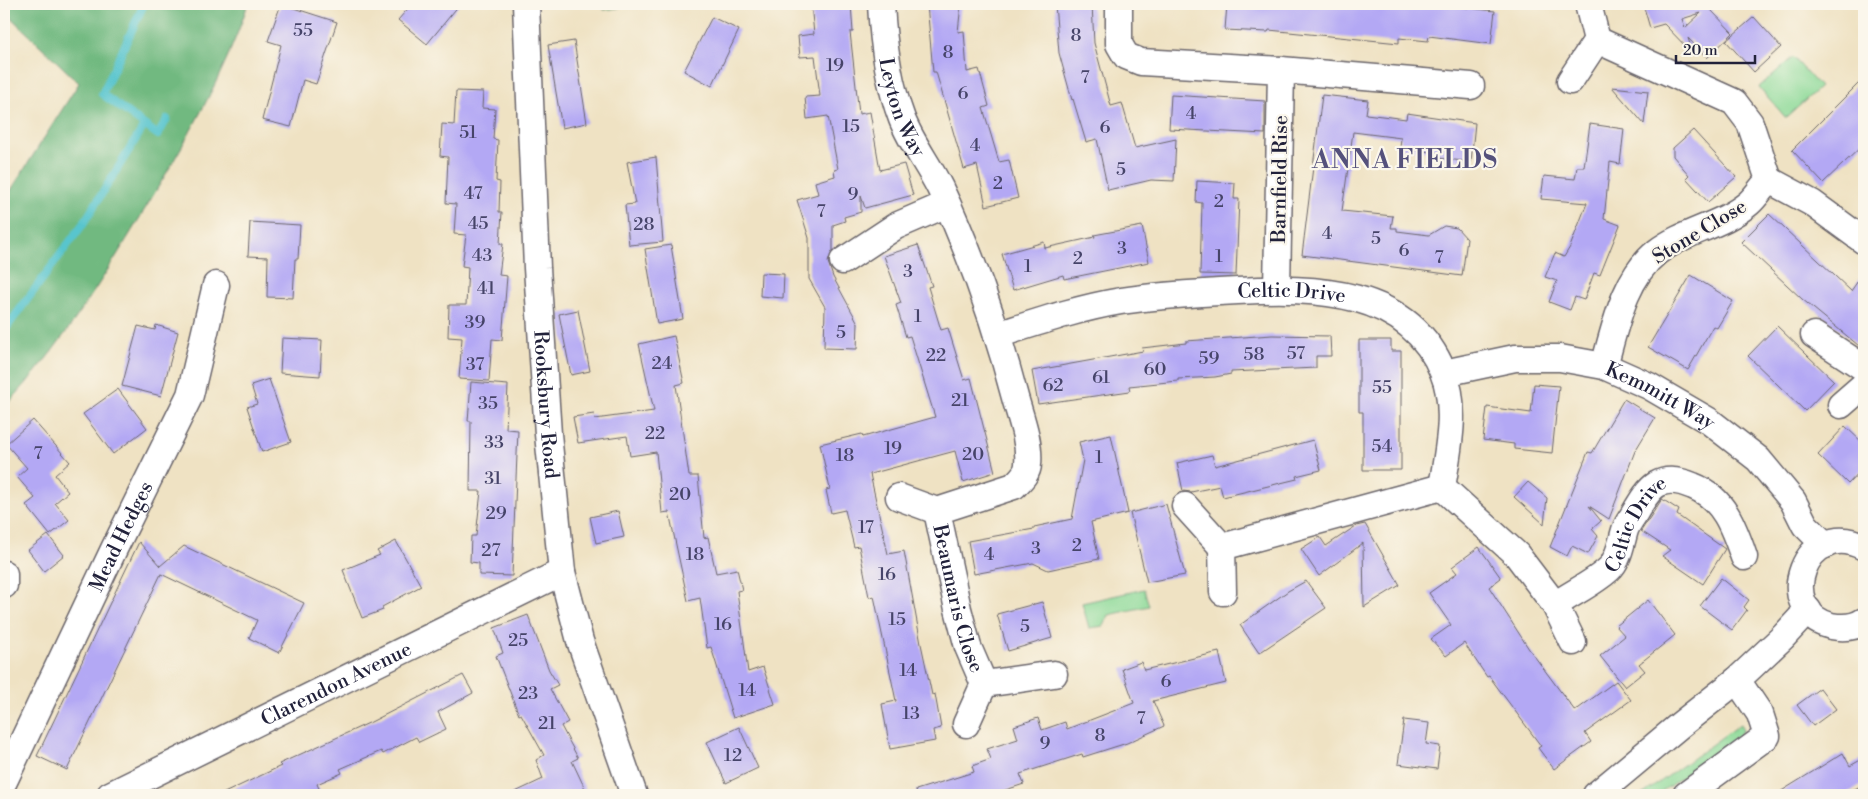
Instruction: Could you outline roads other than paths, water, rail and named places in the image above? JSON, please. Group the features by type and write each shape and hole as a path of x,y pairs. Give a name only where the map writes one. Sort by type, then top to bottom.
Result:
{"street":[{"name":"Rooksbury Road","path":"526,4 537,268 547,425 562,572 580,642 634,795"},
{"name":"Leyton Way","path":"881,4 886,59 901,117 947,204 970,259 997,335"},
{"path":"1119,4 1119,44 1126,56 1141,62 1281,70 1471,86"},
{"path":"1570,81 1597,40 1588,4"},
{"path":"1597,40 1734,102 1750,123 1769,180 1812,203 1864,241"},
{"name":"Barnfield Rise","path":"1277,289 1281,70"},
{"name":"Stone Close","path":"1604,366 1616,325 1634,279 1644,265 1658,252 1726,218 1749,203 1769,180"},
{"path":"843,261 896,226 947,204"},
{"name":"Mead Hedges","path":"4,781 190,395 216,284"},
{"name":"Celtic Drive","path":"997,335 1061,315 1120,302 1200,292 1277,289 1318,290 1343,294 1385,309 1403,320 1421,336 1435,355 1444,374 1450,400 1451,429 1442,487"},
{"name":"Beaumaris Close","path":"899,497 937,511 1014,486 1023,478 1028,465 1024,431 997,335"},
{"path":"1814,335 1864,368"},
{"name":"Kemmitt Way","path":"1444,374 1515,358 1560,358 1604,366 1650,386 1709,421 1758,459 1793,501 1805,525 1825,545"},
{"path":"1841,405 1864,385"},
{"name":"Celtic Drive","path":"1555,605 1610,568 1617,557 1626,528 1643,497 1665,480 1677,479 1698,488 1717,500 1728,517 1744,557"},
{"path":"1222,547 1442,487 1516,555 1555,605 1573,642"},
{"path":"1185,506 1222,547 1223,592"},
{"name":"Beaumaris Close","path":"937,511 968,647 984,684 966,724"},
{"path":"1864,547 1848,541 1825,545 1814,552 1806,562 1800,573 1799,586 1802,599 1816,619 1838,627 1850,627 1864,622"},
{"name":"Clarendon Avenue","path":"110,795 562,572"},
{"path":"4,574 6,584 4,585"},
{"path":"1596,795 1680,725 1738,680 1783,638 1808,610"},
{"name":"Beaumaris Close","path":"984,684 1054,674"},
{"path":"1686,795 1767,736 1760,714 1738,680"}],"waterway":[{"path":"144,4 102,94 158,135 167,119"},
{"path":"4,331 83,224 144,126"}],"district":[{"name":"ANNA FIELDS","path":"1405,159"}]}
